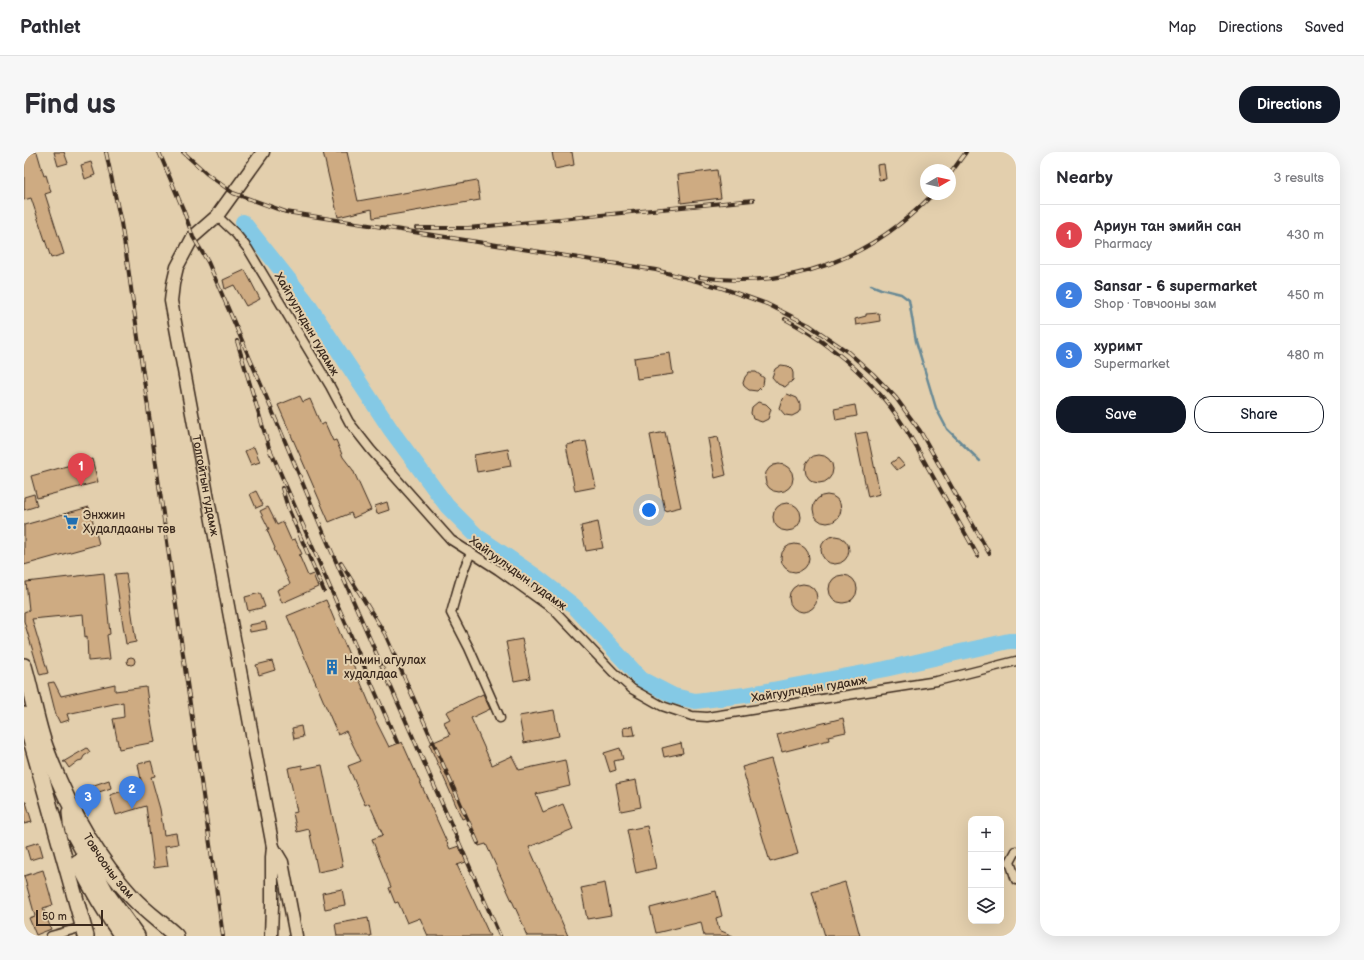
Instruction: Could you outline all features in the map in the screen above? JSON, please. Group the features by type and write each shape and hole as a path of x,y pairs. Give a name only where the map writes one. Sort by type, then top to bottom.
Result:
{"highway":[{"name":"Товчооны зам","path":"24,666 46,748 70,804 95,848 115,877 138,904 176,936"},
{"path":"24,715 84,932"},
{"path":"70,804 70,814 74,834 107,894 137,936"},
{"path":"55,827 65,836 94,893 122,936"}],"main road":[{"name":"Толгойтын гудамж","path":"263,152 217,216 193,237 177,267 171,301 273,847 270,936"},
{"name":"Толгойтын гудамж","path":"273,847 282,862 296,936"}],"street":[{"name":"Хайгуулчдын гудамж","path":"217,216 248,249 330,386 349,422 371,450 451,540 498,570 554,610 613,672 632,689 662,706 692,716 707,717 937,681 1016,661"},
{"path":"471,553 463,569 451,613 469,648 500,718"},
{"path":"1016,850 1010,862 1016,880"},
{"path":"52,936 84,932"}],"building":[{"path":"24,152 37,152 44,176 46,175 51,192 45,194 64,254 51,258 31,198 24,200"},
{"path":"54,152 64,152 68,163 58,166"},
{"path":"323,152 347,152 358,201 477,180 480,200 373,218 372,209 338,217"},
{"path":"552,152 572,152 574,165 555,169"},
{"path":"91,162 95,175 85,179 81,165"},
{"path":"884,164 886,179 879,180 877,165"},
{"path":"717,170 721,198 681,203 678,175"},
{"path":"245,270 260,299 246,306 234,285 225,289 223,280"},
{"path":"879,313 880,321 856,325 855,319 866,316 866,314"},
{"path":"670,353 673,374 637,379 634,358"},
{"path":"781,365 788,366 793,373 793,380 785,387 778,384 772,377 775,369"},
{"path":"749,372 756,372 764,378 763,385 757,391 749,390 744,386 743,383 745,377"},
{"path":"787,394 797,398 800,404 800,410 798,413 792,416 785,415 779,408 782,399"},
{"path":"300,396 303,402 310,399 321,425 325,423 333,441 336,440 343,457 353,470 371,510 353,518 351,513 329,522 278,405"},
{"path":"758,402 766,404 771,409 768,419 762,422 753,419 751,413 752,407"},
{"path":"855,405 857,416 836,420 834,409"},
{"path":"665,432 681,507 665,511 650,435"},
{"path":"867,432 880,494 868,497 855,434"},
{"path":"718,437 726,475 715,478 708,439"},
{"path":"586,441 596,487 575,491 566,445"},
{"path":"254,447 260,462 251,465 245,451"},
{"path":"508,449 511,466 477,472 474,455"},
{"path":"819,455 829,459 833,469 829,479 819,483 809,479 805,469 809,459"},
{"path":"898,458 904,465 897,470 891,463"},
{"path":"92,459 98,482 37,498 31,476"},
{"path":"779,464 789,468 793,478 789,488 779,492 769,488 765,478 769,468"},
{"path":"256,491 263,505 256,508 250,494"},
{"path":"34,494 37,506 24,510 24,497"},
{"path":"827,495 837,499 841,509 837,519 827,523 817,519 813,509 817,499"},
{"path":"387,502 389,510 377,514 375,506"},
{"path":"787,503 797,507 801,517 797,527 787,531 777,527 773,517 777,507"},
{"path":"89,507 99,544 24,565 24,525"},
{"path":"268,507 277,525 283,522 291,540 295,539 302,554 299,555 308,576 313,574 318,587 282,603 277,590 290,584 274,549 275,548 267,530 269,529 260,511"},
{"path":"598,522 603,548 586,551 581,526"},
{"path":"835,536 845,540 849,550 845,560 835,564 825,560 821,550 825,540"},
{"path":"795,544 805,548 809,558 805,568 795,572 785,568 781,558 785,548"},
{"path":"104,573 110,634 107,635 110,659 88,661 87,636 85,637 83,614 32,619 48,673 40,675 24,621 24,612 29,610 26,582"},
{"path":"126,573 136,642 126,644 115,574"},
{"path":"843,575 853,579 857,589 853,599 843,603 833,599 829,589 833,579"},
{"path":"803,584 813,588 817,598 813,608 803,612 793,608 789,598 793,588"},
{"path":"260,593 265,607 248,611 245,597"},
{"path":"326,600 375,719 389,747 402,742 450,849 459,846 466,862 457,865 490,936 428,936 420,918 407,923 398,902 395,903 389,888 391,887 372,839 383,835 369,803 365,805 348,766 361,761 346,731 338,735 287,616"},
{"path":"265,622 267,629 250,632 249,625"},
{"path":"522,639 530,678 514,681 506,642"},
{"path":"129,657 133,657 135,661 133,665 129,665 127,663 127,659"},
{"path":"272,661 275,670 259,675 256,665"},
{"path":"54,682 61,696 115,684 115,691 146,687 155,742 119,749 113,719 124,717 123,702 67,714 69,720 60,723 56,715 48,683"},
{"path":"483,694 490,709 471,718 492,765 512,756 519,770 565,760 570,786 536,794 543,812 563,804 573,829 529,847 568,936 527,936 486,844 479,846 467,817 462,819 429,744 450,735 444,722 450,719 446,712"},
{"path":"554,710 559,736 524,743 519,716"},
{"path":"843,718 846,732 828,736 829,740 782,752 777,735"},
{"path":"301,726 303,737 294,739 292,728"},
{"path":"633,726 635,735 624,736 623,728"},
{"path":"681,743 683,753 664,757 662,748"},
{"path":"87,748 90,752 84,756 82,760 78,761 69,768 65,762 63,762"},
{"path":"620,748 623,759 614,761 616,770 610,772 604,753"},
{"path":"771,759 798,854 770,862 742,767"},
{"path":"151,761 155,776 151,777 160,809 164,835 176,833 178,844 165,846 168,866 154,868 146,806 116,815 110,795 142,785 138,764"},
{"path":"302,765 302,769 322,765 343,867 318,872 309,829 297,832 293,813 297,812 288,768"},
{"path":"109,780 111,788 96,793 97,801 87,803 85,788"},
{"path":"636,780 641,807 621,811 616,784"},
{"path":"24,802 26,802 32,822 24,824"},
{"path":"647,826 656,868 636,873 627,830"},
{"path":"39,842 43,856 30,860 26,846"},
{"path":"43,870 53,905 43,908 51,929 36,935 29,918 35,916 24,876"},
{"path":"845,882 860,936 825,936 812,892"},
{"path":"605,883 611,915 587,919 581,888"},
{"path":"342,889 345,905 325,909 322,893"},
{"path":"716,891 722,916 716,918 719,930 733,936 704,936 701,922 656,933 650,908"},
{"path":"368,918 371,936 337,936 335,924"}],"waterway":[{"path":"243,222 305,300 391,430 447,506 477,536 537,577 573,605 641,679 674,696 695,701 745,695 885,669 1009,641 1016,641"},
{"path":"871,285 901,294 909,300 916,341 936,408 947,429 980,461"}],"railway":[{"path":"106,152 126,253 223,936"},
{"path":"159,152 193,237 208,262 324,534 500,936"},
{"path":"183,152 207,174 233,193 286,212 656,270 722,288 767,304 809,325 848,352 873,374 896,398 920,431 989,553"},
{"path":"956,166 966,152"},
{"path":"416,228 468,228 753,200"},
{"path":"700,277 734,280 766,279 797,274 827,265 856,252 883,236 909,217 927,200"},
{"path":"785,319 834,350 856,369 884,398 910,436 978,556"},
{"path":"237,341 271,454"},
{"path":"270,449 397,742"},
{"path":"282,488 288,508 324,591"},
{"path":"341,563 385,634 478,843"}],"place":[{"name":"Ариун тан эмийн сан","path":"81,486"},
{"name":"Энхжин Худалдааны төв","path":"71,522"},
{"name":"Номин агуулах худалдаа","path":"332,667"},
{"name":"Sansar - 6 supermarket","path":"132,809"},
{"name":"хуримт","path":"88,817"}]}
